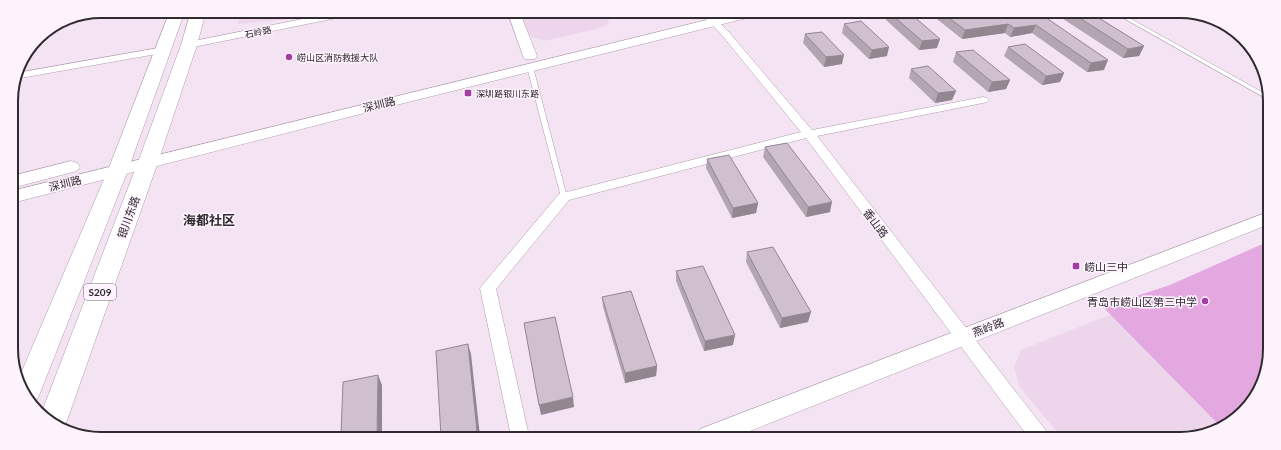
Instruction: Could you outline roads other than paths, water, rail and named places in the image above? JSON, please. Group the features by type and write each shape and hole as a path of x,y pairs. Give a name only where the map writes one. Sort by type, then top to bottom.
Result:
{"main road":[{"path":"163,18 159,31 164,50"},
{"name":"S209","path":"28,388 121,162 175,18"},
{"name":"银川东路","path":"54,417 150,155 189,45 197,18"},
{"path":"189,45 210,18"},
{"name":"深圳路","path":"18,181 121,162 530,62 700,18"},
{"name":"深圳路","path":"18,195 121,162"}],"street":[{"name":"石岭路","path":"189,45 322,18"},
{"path":"516,18 530,62"},
{"name":"香山路","path":"710,18 809,134 1035,432"},
{"path":"22,75 164,50"},
{"path":"519,432 488,288 564,197 809,134 983,100"},
{"name":"燕岭路","path":"721,432 1263,220"}],"lane":[{"path":"1125,18 1262,94"},
{"path":"530,62 564,197"}],"place":[{"name":"崂山区消防救援大队","path":"289,57"},
{"name":"深圳路银川东路","path":"468,93"},
{"name":"崂山三中","path":"1076,266"},
{"name":"青岛市崂山区第三中学","path":"1205,301"}],"district":[{"name":"海都社区","path":"209,220"}]}
